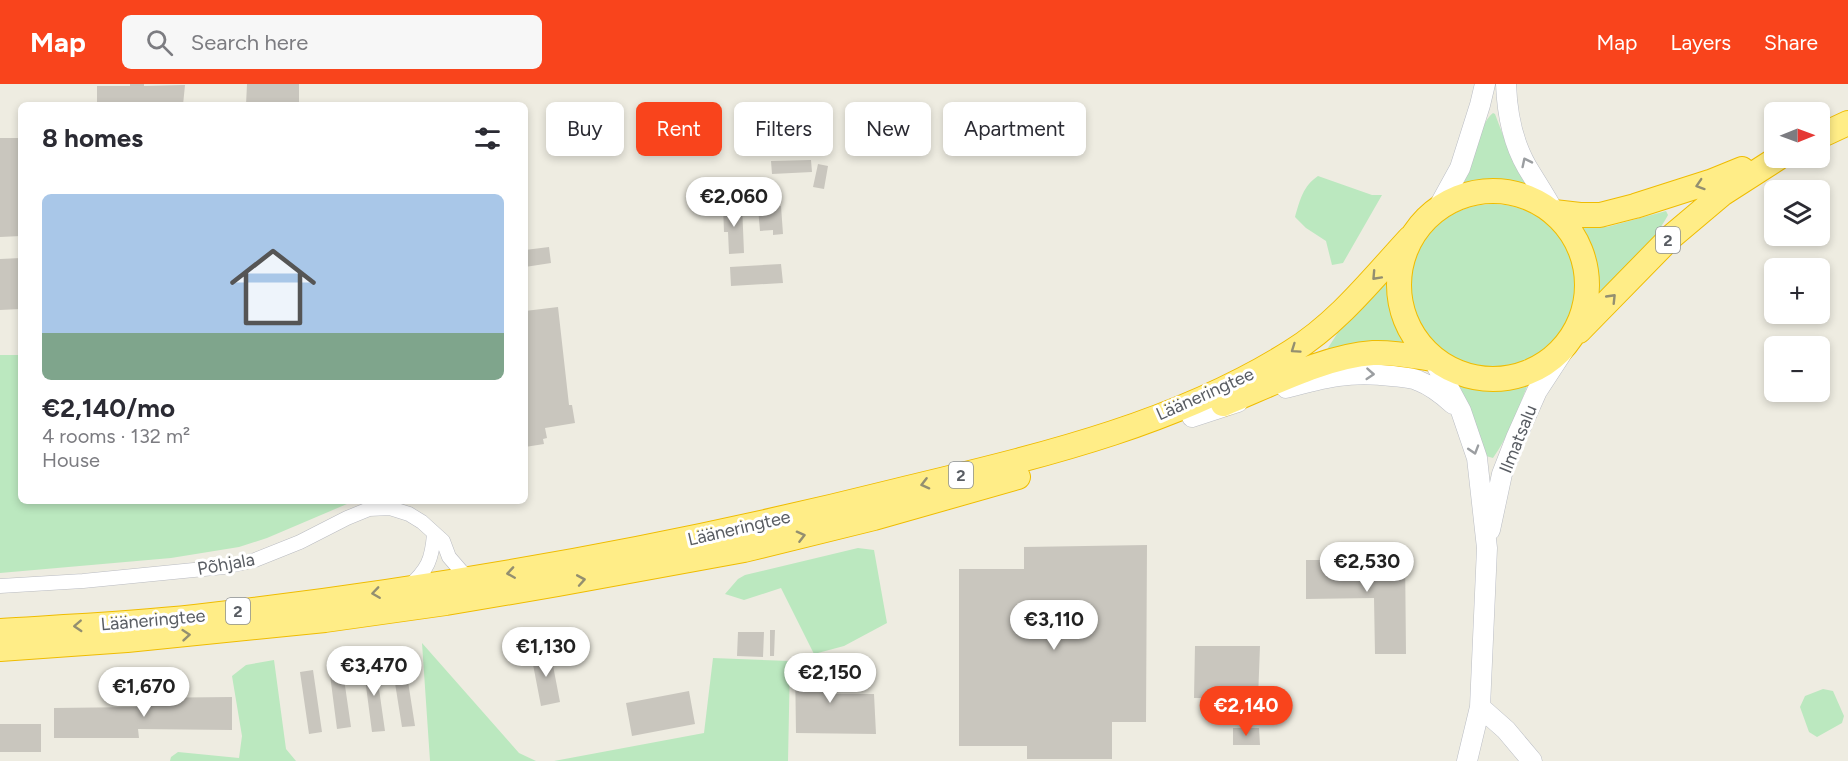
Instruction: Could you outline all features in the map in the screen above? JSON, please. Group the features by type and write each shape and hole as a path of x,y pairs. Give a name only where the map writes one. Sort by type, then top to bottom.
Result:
{"highway":[{"path":"1830,131 1848,123"},
{"name":"2","path":"1554,212 1600,215 1710,182 1764,162"},
{"name":"2","path":"1571,339 1671,237 1722,194 1764,165"},
{"path":"1484,190 1509,191 1533,199 1554,212 1570,230 1581,250 1587,273 1587,296 1582,319 1571,339 1556,356 1538,369 1517,377 1495,380 1473,378 1433,359 1415,339 1407,324 1403,316 1398,290 1400,263 1410,238 1422,221 1438,208 1460,196 1484,190"},
{"name":"Lääneringtee","path":"0,631 192,617 475,579 672,543 842,505 1038,456 1123,429 1198,401 1295,350 1341,313 1410,238"},
{"name":"Lääneringtee","path":"0,649 143,639 325,620 446,603 744,550 874,518 1011,479 1124,443 1345,358 1394,354 1433,359"}],"street":[{"path":"1438,208 1460,168 1485,84"},
{"path":"1506,84 1513,134 1527,166 1554,212"},
{"name":"Ilmatsalu","path":"1487,548 1502,474 1516,438 1537,391 1571,339"},
{"name":"Ilmatsalu","path":"1433,359 1461,411 1477,458 1487,548 1480,707 1467,761"},
{"path":"1192,417 1322,377 1365,373 1417,380 1438,391 1461,411"},
{"name":"Põhjala","path":"0,586 192,570 255,560 300,542 369,509 390,508 409,514 422,522 442,541 449,557 462,572 475,579"},
{"path":"405,590 422,575 428,564 434,534"},
{"path":"1480,707 1506,730 1532,761"}],"green space":[{"path":"1493,113 1512,159 1531,190 1498,184 1464,188 1463,186 1478,137"},
{"path":"1318,176 1372,195 1382,195 1343,263 1332,265 1326,241 1306,228 1295,217 1305,189"},
{"path":"1493,204 1509,205 1525,210 1552,228 1570,255 1575,271 1575,303 1570,319 1552,346 1525,364 1509,369 1493,370 1477,369 1461,364 1434,346 1416,319 1411,303 1410,287 1411,271 1416,255 1434,228 1461,210 1477,205"},
{"path":"1666,211 1668,215 1653,238 1596,298 1591,261 1577,227 1607,227"},
{"path":"1390,274 1395,315 1407,344 1326,351 1342,326"},
{"path":"0,355 18,355 18,504 347,504 267,538 239,547 171,558 0,573"},
{"path":"1458,384 1488,389 1527,386 1517,414 1493,458 1486,456 1478,429"},
{"path":"858,548 874,550 887,623 844,646 814,654 781,588 744,600 725,594 738,579 745,575"},
{"path":"422,643 519,753 536,761 430,761"},
{"path":"713,658 790,661 788,761 554,761 704,733"},
{"path":"274,660 286,749 296,761 170,761 171,757 178,752 239,758 242,736 232,676 246,665"},
{"path":"1823,689 1833,691 1844,716 1842,723 1817,737 1809,732 1800,707 1805,696"}],"building":[{"path":"130,84 185,85 183,102 97,102 97,86 130,86"},
{"path":"247,84 299,84 299,102 246,102"},
{"path":"0,138 18,138 18,236 0,237"},
{"path":"811,160 812,172 772,174 771,161"},
{"path":"818,164 828,166 824,189 813,187"},
{"path":"742,204 744,253 729,254 728,232 724,232 723,205"},
{"path":"781,206 783,234 773,235 773,230 760,231 758,208"},
{"path":"549,247 551,263 528,267 528,250"},
{"path":"18,258 18,309 0,310 0,259"},
{"path":"781,264 783,283 731,286 730,267"},
{"path":"558,307 569,405 572,405 575,423 545,428 547,438 543,439 544,444 528,447 528,311"},
{"path":"1147,545 1146,722 1112,722 1112,759 1027,759 1027,746 959,746 959,569 1024,569 1024,547"},
{"path":"1381,553 1405,553 1406,654 1375,654 1374,598 1306,599 1306,560 1381,560"},
{"path":"770,630 775,630 774,656 770,656"},
{"path":"738,632 764,632 763,657 737,656"},
{"path":"1195,646 1260,646 1258,699 1194,698"},
{"path":"550,650 560,702 541,706 531,654"},
{"path":"404,656 415,726 402,727 391,658"},
{"path":"375,661 385,731 372,732 363,663"},
{"path":"795,662 835,663 836,694 874,694 876,734 796,733"},
{"path":"342,665 351,727 337,729 329,667"},
{"path":"313,670 322,732 309,734 300,672"},
{"path":"689,691 695,724 632,736 626,703"},
{"path":"232,697 232,730 138,729 139,738 54,738 54,708 138,707 138,698"},
{"path":"0,724 41,724 41,752 0,752"},
{"path":"1233,728 1259,728 1260,745 1233,745"}]}
